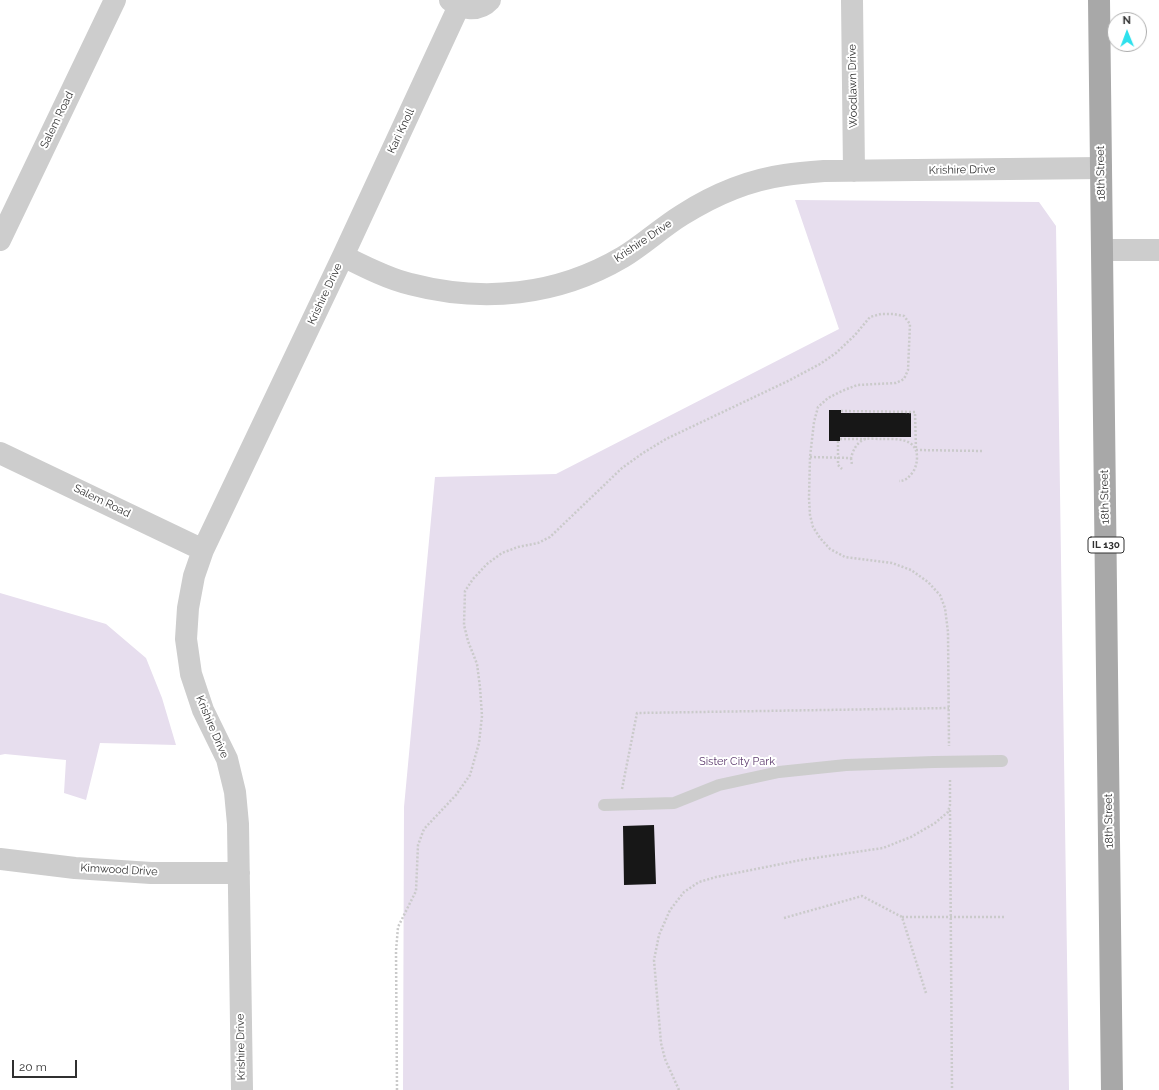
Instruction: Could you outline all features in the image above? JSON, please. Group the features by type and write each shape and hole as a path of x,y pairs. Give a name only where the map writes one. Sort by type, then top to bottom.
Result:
{"main road":[{"name":"18th Street","path":"1099,0 1112,1090"}],"street":[{"name":"Salem Road","path":"0,240 115,0"},
{"name":"Kari Knoll","path":"343,256 454,3 468,8 479,7 488,3 490,0"},
{"name":"Woodlawn Drive","path":"852,0 854,171"},
{"name":"Krishire Drive","path":"242,1090 239,873 236,792 227,759 203,710 191,674 186,639 188,608 194,576 203,550 343,256 368,269 408,284 446,292 480,295 515,294 552,287 590,274 623,257 681,215 716,196 748,183 784,175 824,171 1101,168"},
{"path":"1102,250 1159,250"},
{"name":"Salem Road","path":"0,453 203,550"},
{"name":"Kimwood Drive","path":"0,859 75,868 144,872 239,873"}],"lane":[{"path":"604,805 674,803 718,785 780,772 846,765 1002,761"}],"path":[{"path":"398,1090 396,951 398,927 416,891 418,845 424,829 456,795 470,774 479,743 482,716 480,687 477,664 468,641 464,625 465,591 473,579 487,564 502,553 518,547 538,543 550,537 622,468 643,453 666,439 788,381 820,364 836,354 870,317 881,314 904,316 910,324 908,370 904,379 896,383 857,385 828,398 818,407 814,422 810,457 808,498 813,527 830,549 845,557 892,563 912,570 928,582 940,595 945,608 948,632 950,762 952,1090"},
{"path":"840,412 915,412 917,463 908,479 899,482"},
{"path":"852,465 851,458 853,450 859,443 866,439"},
{"path":"842,469 838,465 839,440 898,439 907,441 916,450 984,451"},
{"path":"810,457 851,458"},
{"path":"619,805 637,713 949,708"},
{"path":"679,1090 665,1059 661,1043 654,960 659,935 670,910 684,892 699,882 716,877 801,860 883,848 911,838 935,823 948,812 950,805"},
{"path":"784,918 862,896 902,917 1004,917"},
{"path":"902,917 926,993"}],"green space":[{"name":"Sister City Park","path":"795,200 1039,202 1056,226 1069,1090 403,1090 404,807 435,477 556,474 839,329"},
{"path":"0,593 106,624 146,658 162,698 176,745 100,743 86,800 64,793 66,760 5,754 0,755"}],"building":[{"path":"829,410 841,410 841,413 911,413 911,437 840,437 840,441 829,441"},
{"path":"654,825 656,884 624,885 623,826"}]}
